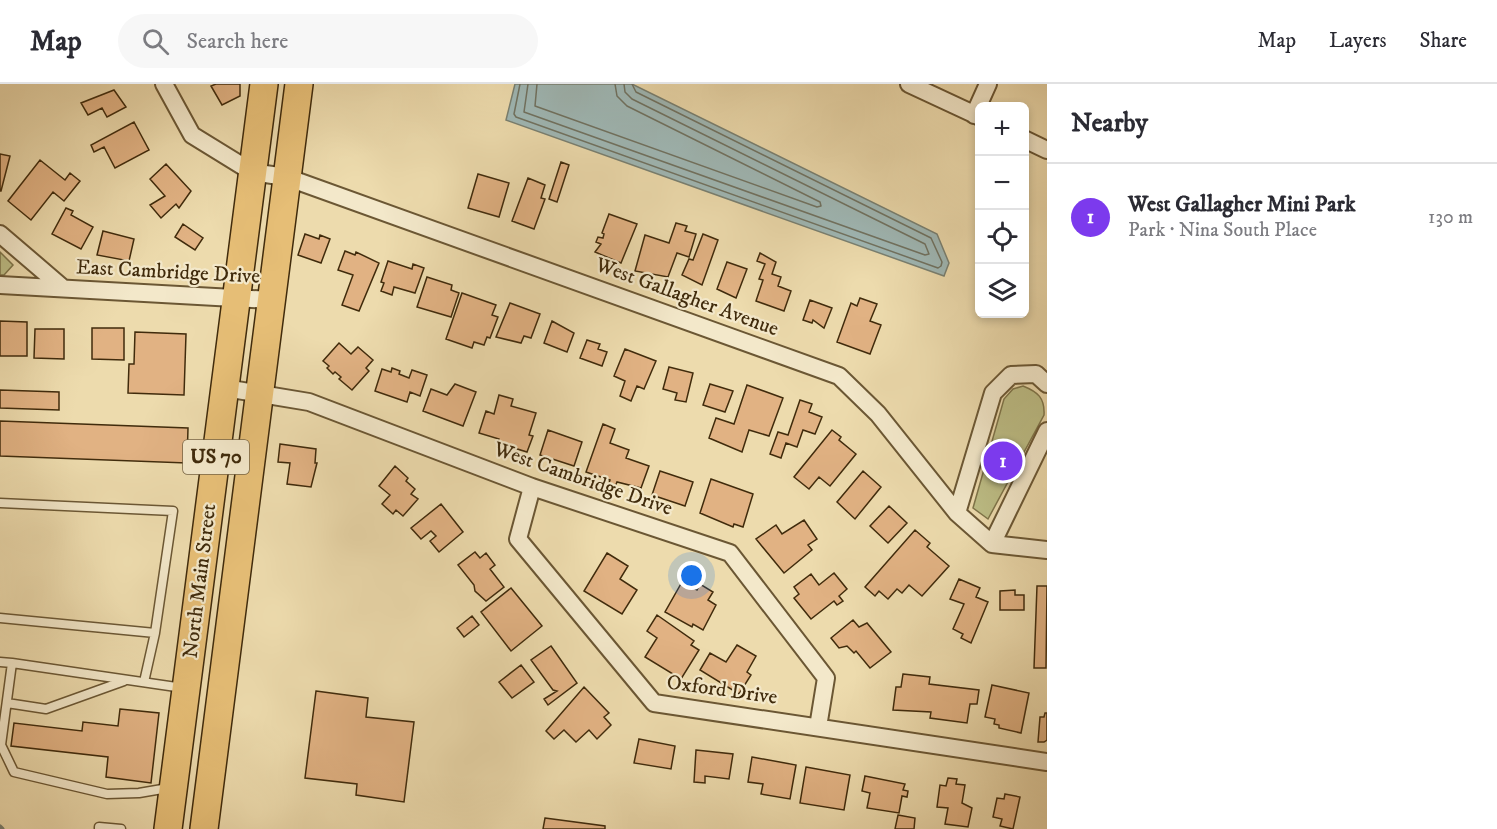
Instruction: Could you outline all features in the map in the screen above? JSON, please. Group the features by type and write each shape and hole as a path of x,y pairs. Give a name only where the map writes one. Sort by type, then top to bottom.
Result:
{"main road":[{"name":"North Main Street","path":"168,829 264,84"},
{"name":"North Main Street","path":"204,829 299,84"}],"street":[{"path":"164,84 192,135 252,171"},
{"path":"909,84 975,115"},
{"path":"982,102 988,84"},
{"path":"1029,141 1047,150"},
{"name":"West Gallagher Avenue","path":"252,171 286,177 839,376 878,414 957,513 992,544"},
{"name":"East Cambridge Drive","path":"0,234 63,288"},
{"name":"East Cambridge Drive","path":"0,285 271,300"},
{"path":"957,513 993,393 1011,375 1036,374 1047,384"},
{"name":"West Cambridge Drive","path":"225,388 260,392 309,402 532,487 730,553 826,678 818,727"},
{"path":"1047,431 992,544 1047,549"},
{"name":"Oxford Drive","path":"532,487 518,539 654,703 1047,762"}],"lane":[{"path":"0,503 173,511 155,633 144,682"},
{"path":"0,618 155,633"},
{"path":"0,662 186,688"},
{"path":"12,663 0,744 14,772 107,794 139,793 173,788"},
{"path":"7,703 46,709 128,680"},
{"path":"99,829 99,827 122,829"}],"green space":[{"path":"0,252 13,265 4,275 0,275"},
{"path":"1023,386 1040,396 1044,415 988,519 973,508 1004,399 1013,389"}],"water":[{"path":"515,84 632,84 937,234 949,263 944,276 506,120"}],"building":[{"path":"240,84 240,96 222,105 211,86"},
{"path":"114,90 126,107 107,117 102,108 88,115 81,103"},
{"path":"134,122 149,150 115,168 104,147 94,152 91,145"},
{"path":"0,154 10,156 1,191 0,191"},
{"path":"40,160 65,180 70,173 80,181 64,201 53,192 31,220 8,201"},
{"path":"561,162 569,165 557,202 549,199"},
{"path":"166,164 191,191 179,208 176,204 161,218 150,205 165,196 150,179"},
{"path":"478,174 509,183 499,217 468,208"},
{"path":"528,178 545,185 541,198 545,199 534,229 512,221"},
{"path":"66,208 73,211 71,215 93,227 81,249 52,234"},
{"path":"609,214 637,224 621,263 595,252 601,244 596,242 598,237 603,238 602,233"},
{"path":"676,223 687,226 685,231 696,234 689,257 677,253 668,277 635,271 645,235 669,243"},
{"path":"183,224 203,238 195,250 175,237"},
{"path":"103,231 134,239 129,261 97,255"},
{"path":"305,234 319,239 320,235 330,239 321,263 298,255"},
{"path":"703,234 718,240 702,285 682,275 689,259 693,260"},
{"path":"345,251 355,255 356,252 379,263 359,311 342,305 353,275 338,270"},
{"path":"760,253 776,262 772,274 781,277 778,286 791,291 784,311 756,301 763,280 759,279 765,264 757,261"},
{"path":"388,261 412,269 413,264 424,268 415,293 394,287 392,295 381,291 384,283 381,282"},
{"path":"727,262 747,269 736,298 717,289"},
{"path":"427,277 452,285 451,290 459,293 451,317 417,307"},
{"path":"462,293 496,305 492,315 498,317 490,338 487,337 484,345 474,342 472,348 446,339"},
{"path":"860,298 877,304 870,321 881,325 870,354 837,342 851,303 857,306"},
{"path":"810,300 832,308 824,328 813,320 812,323 803,320"},
{"path":"510,303 540,314 531,338 524,336 521,343 496,337"},
{"path":"0,321 27,322 27,356 0,356"},
{"path":"552,321 574,333 567,352 544,343"},
{"path":"92,328 124,328 124,360 92,359"},
{"path":"35,329 64,329 64,359 34,358"},
{"path":"135,332 186,334 184,395 128,393 129,364 134,364"},
{"path":"587,340 600,344 598,349 607,352 602,366 580,358"},
{"path":"339,343 351,354 358,347 373,360 366,368 369,371 352,390 339,379 341,377 335,372 333,374 327,368 329,366 323,361"},
{"path":"625,349 656,361 644,389 637,386 631,401 620,396 625,381 614,376"},
{"path":"669,367 693,373 686,402 675,400 677,393 663,389"},
{"path":"392,368 409,378 412,370 427,375 420,396 410,392 407,402 375,391 382,369 391,372"},
{"path":"455,384 476,392 463,426 423,411 431,389 447,395"},
{"path":"710,384 733,391 725,412 703,405"},
{"path":"747,385 783,398 769,436 749,430 742,452 709,438 716,418 734,424"},
{"path":"0,390 59,392 59,410 0,408"},
{"path":"499,395 513,399 511,406 536,413 529,435 533,436 527,452 498,443 499,439 479,433 486,411 494,414"},
{"path":"800,400 812,404 809,412 822,417 815,434 803,430 797,447 786,443 781,458 770,454 778,432 788,435"},
{"path":"0,421 188,428 187,463 0,456"},
{"path":"603,424 615,429 610,443 629,450 626,458 649,466 641,488 617,482 613,492 607,489 610,480 586,472"},
{"path":"548,430 582,442 574,466 540,455"},
{"path":"832,430 841,437 839,440 856,454 830,486 819,477 809,489 794,477"},
{"path":"280,444 316,449 315,463 317,463 311,487 287,484 290,463 278,462"},
{"path":"395,466 408,478 406,481 415,489 411,494 418,499 403,516 396,510 393,514 382,504 390,495 379,486"},
{"path":"660,471 693,482 685,506 652,495"},
{"path":"863,471 881,487 855,519 837,502"},
{"path":"711,479 753,494 743,527 734,524 733,527 700,513"},
{"path":"441,504 463,532 439,552 430,541 436,536 431,531 421,539 411,528"},
{"path":"889,506 907,523 888,543 870,526"},
{"path":"804,520 817,539 808,545 812,550 784,573 756,539 776,525 782,534"},
{"path":"915,530 930,543 927,547 949,566 922,596 909,585 902,593 897,589 888,599 879,591 875,596 865,587"},
{"path":"475,552 480,558 486,553 495,565 490,569 504,587 486,601 475,591 474,585 458,565"},
{"path":"607,553 628,566 620,579 637,590 622,614 584,591"},
{"path":"834,573 847,589 839,596 843,601 837,605 834,601 811,619 794,598 799,594 794,587 811,574 819,585"},
{"path":"959,579 980,588 976,597 988,602 971,643 961,638 963,634 953,629 964,604 950,599"},
{"path":"682,582 697,590 700,584 713,592 708,600 716,605 703,630 693,624 692,627 665,612"},
{"path":"1037,586 1047,586 1046,668 1034,668"},
{"path":"511,588 542,626 511,651 481,612"},
{"path":"1015,590 1015,595 1024,595 1024,610 1000,610 1000,591"},
{"path":"657,615 694,641 691,645 699,650 681,679 645,657 657,638 647,631"},
{"path":"472,616 479,625 464,637 457,628"},
{"path":"853,620 859,627 867,623 891,652 870,668 856,651 854,653 847,646 839,648 831,638"},
{"path":"737,645 756,656 747,672 751,675 739,694 700,670 710,653 726,662"},
{"path":"551,646 577,683 548,705 544,699 557,691 553,690 531,660"},
{"path":"521,665 534,682 512,698 499,682"},
{"path":"903,674 930,677 929,684 979,690 977,704 970,704 967,723 930,718 931,712 893,710 896,687 901,687"},
{"path":"992,685 1029,693 1021,733 999,728 999,725 994,724 995,719 985,717"},
{"path":"584,687 609,713 604,717 611,725 597,739 589,730 576,742 564,730 554,739 546,731"},
{"path":"316,691 368,698 366,717 414,722 404,802 356,795 357,784 305,778"},
{"path":"120,709 159,713 151,783 106,777 108,757 11,746 14,723 82,731 83,722 118,726"},
{"path":"1047,713 1047,740 1038,742 1040,717 1044,717"},
{"path":"639,739 675,746 671,769 634,763"},
{"path":"696,750 733,754 729,779 705,776 705,783 694,782"},
{"path":"752,757 796,765 790,799 761,794 763,784 748,782"},
{"path":"806,767 850,775 844,810 800,803"},
{"path":"865,776 905,784 903,790 908,791 907,797 902,796 899,813 867,808 870,793 862,791"},
{"path":"948,778 957,779 956,784 965,785 962,803 972,808 968,827 945,824 948,808 937,807 940,785 946,786"},
{"path":"1005,794 1020,797 1013,829 1000,826 1002,819 993,817 997,798 1004,799"},
{"path":"898,815 915,818 914,829 895,829"},
{"path":"545,818 605,826 605,829 543,829"}],"place":[{"name":"West Gallagher Mini Park","path":"1003,461"}]}
